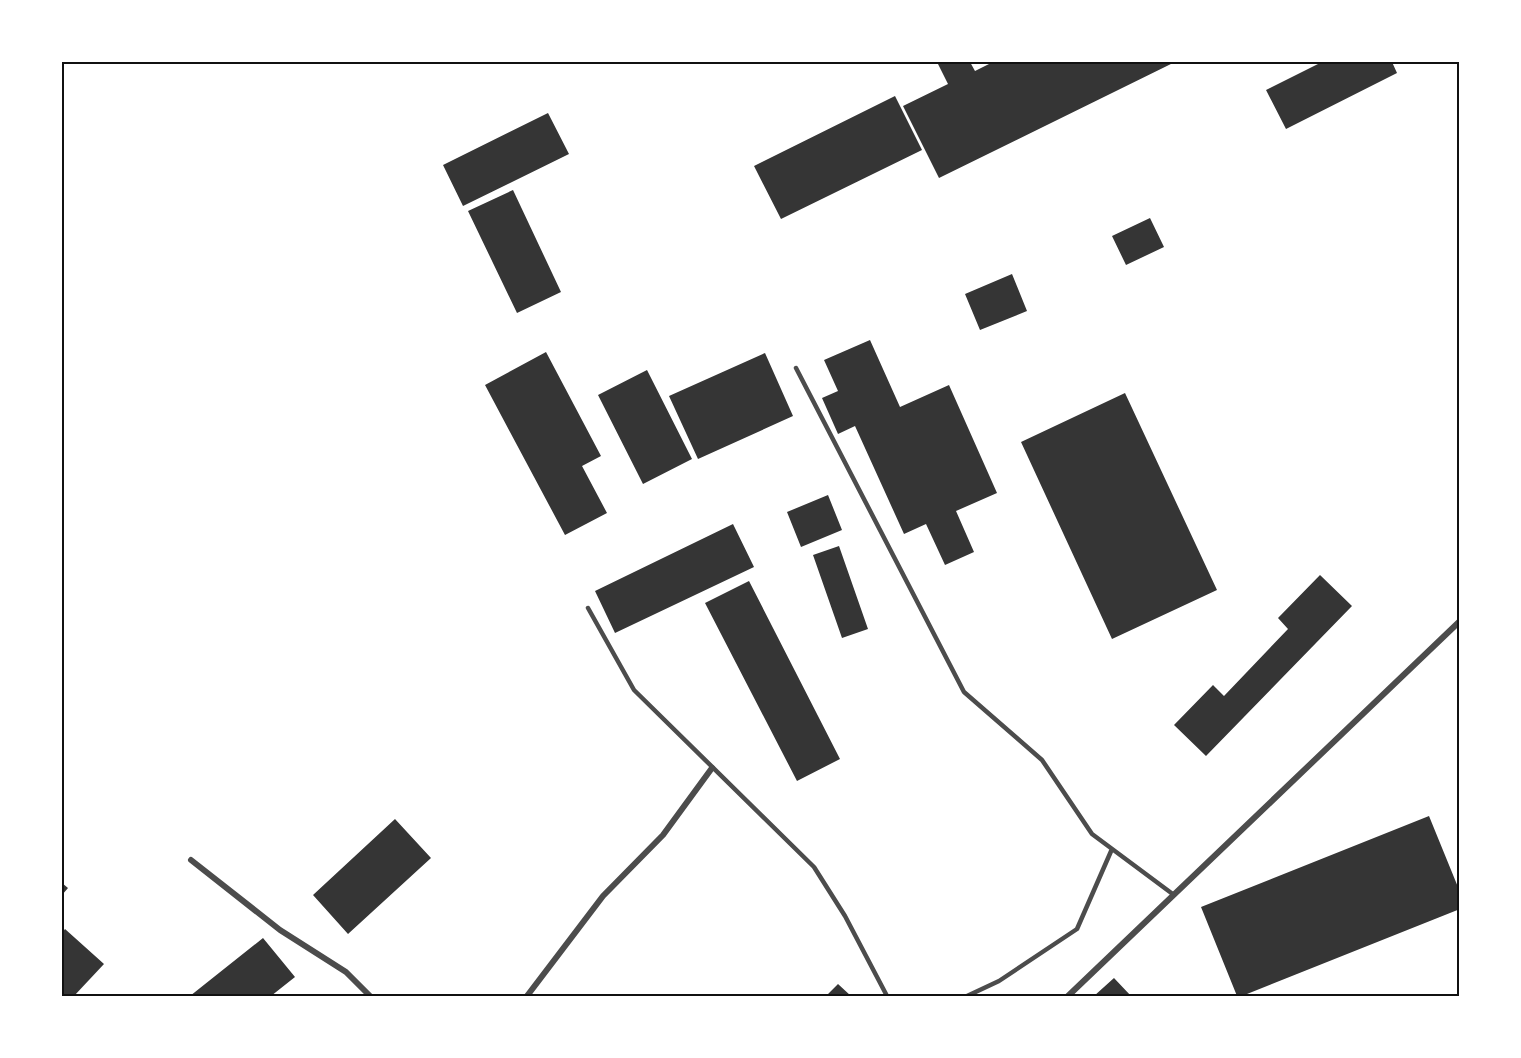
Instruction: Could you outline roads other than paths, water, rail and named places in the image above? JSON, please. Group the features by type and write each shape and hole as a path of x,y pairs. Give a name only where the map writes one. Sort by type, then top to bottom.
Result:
{"street":[{"path":"1068,996 1460,621"},
{"path":"527,996 603,896 663,835 712,768"},
{"path":"191,860 280,930 346,972 370,996"}],"lane":[{"path":"796,368 964,692 1042,760 1092,834 1174,895"},
{"path":"588,608 634,690 814,867 845,916 887,996"},
{"path":"967,996 999,981 1077,929 1112,849"}]}
